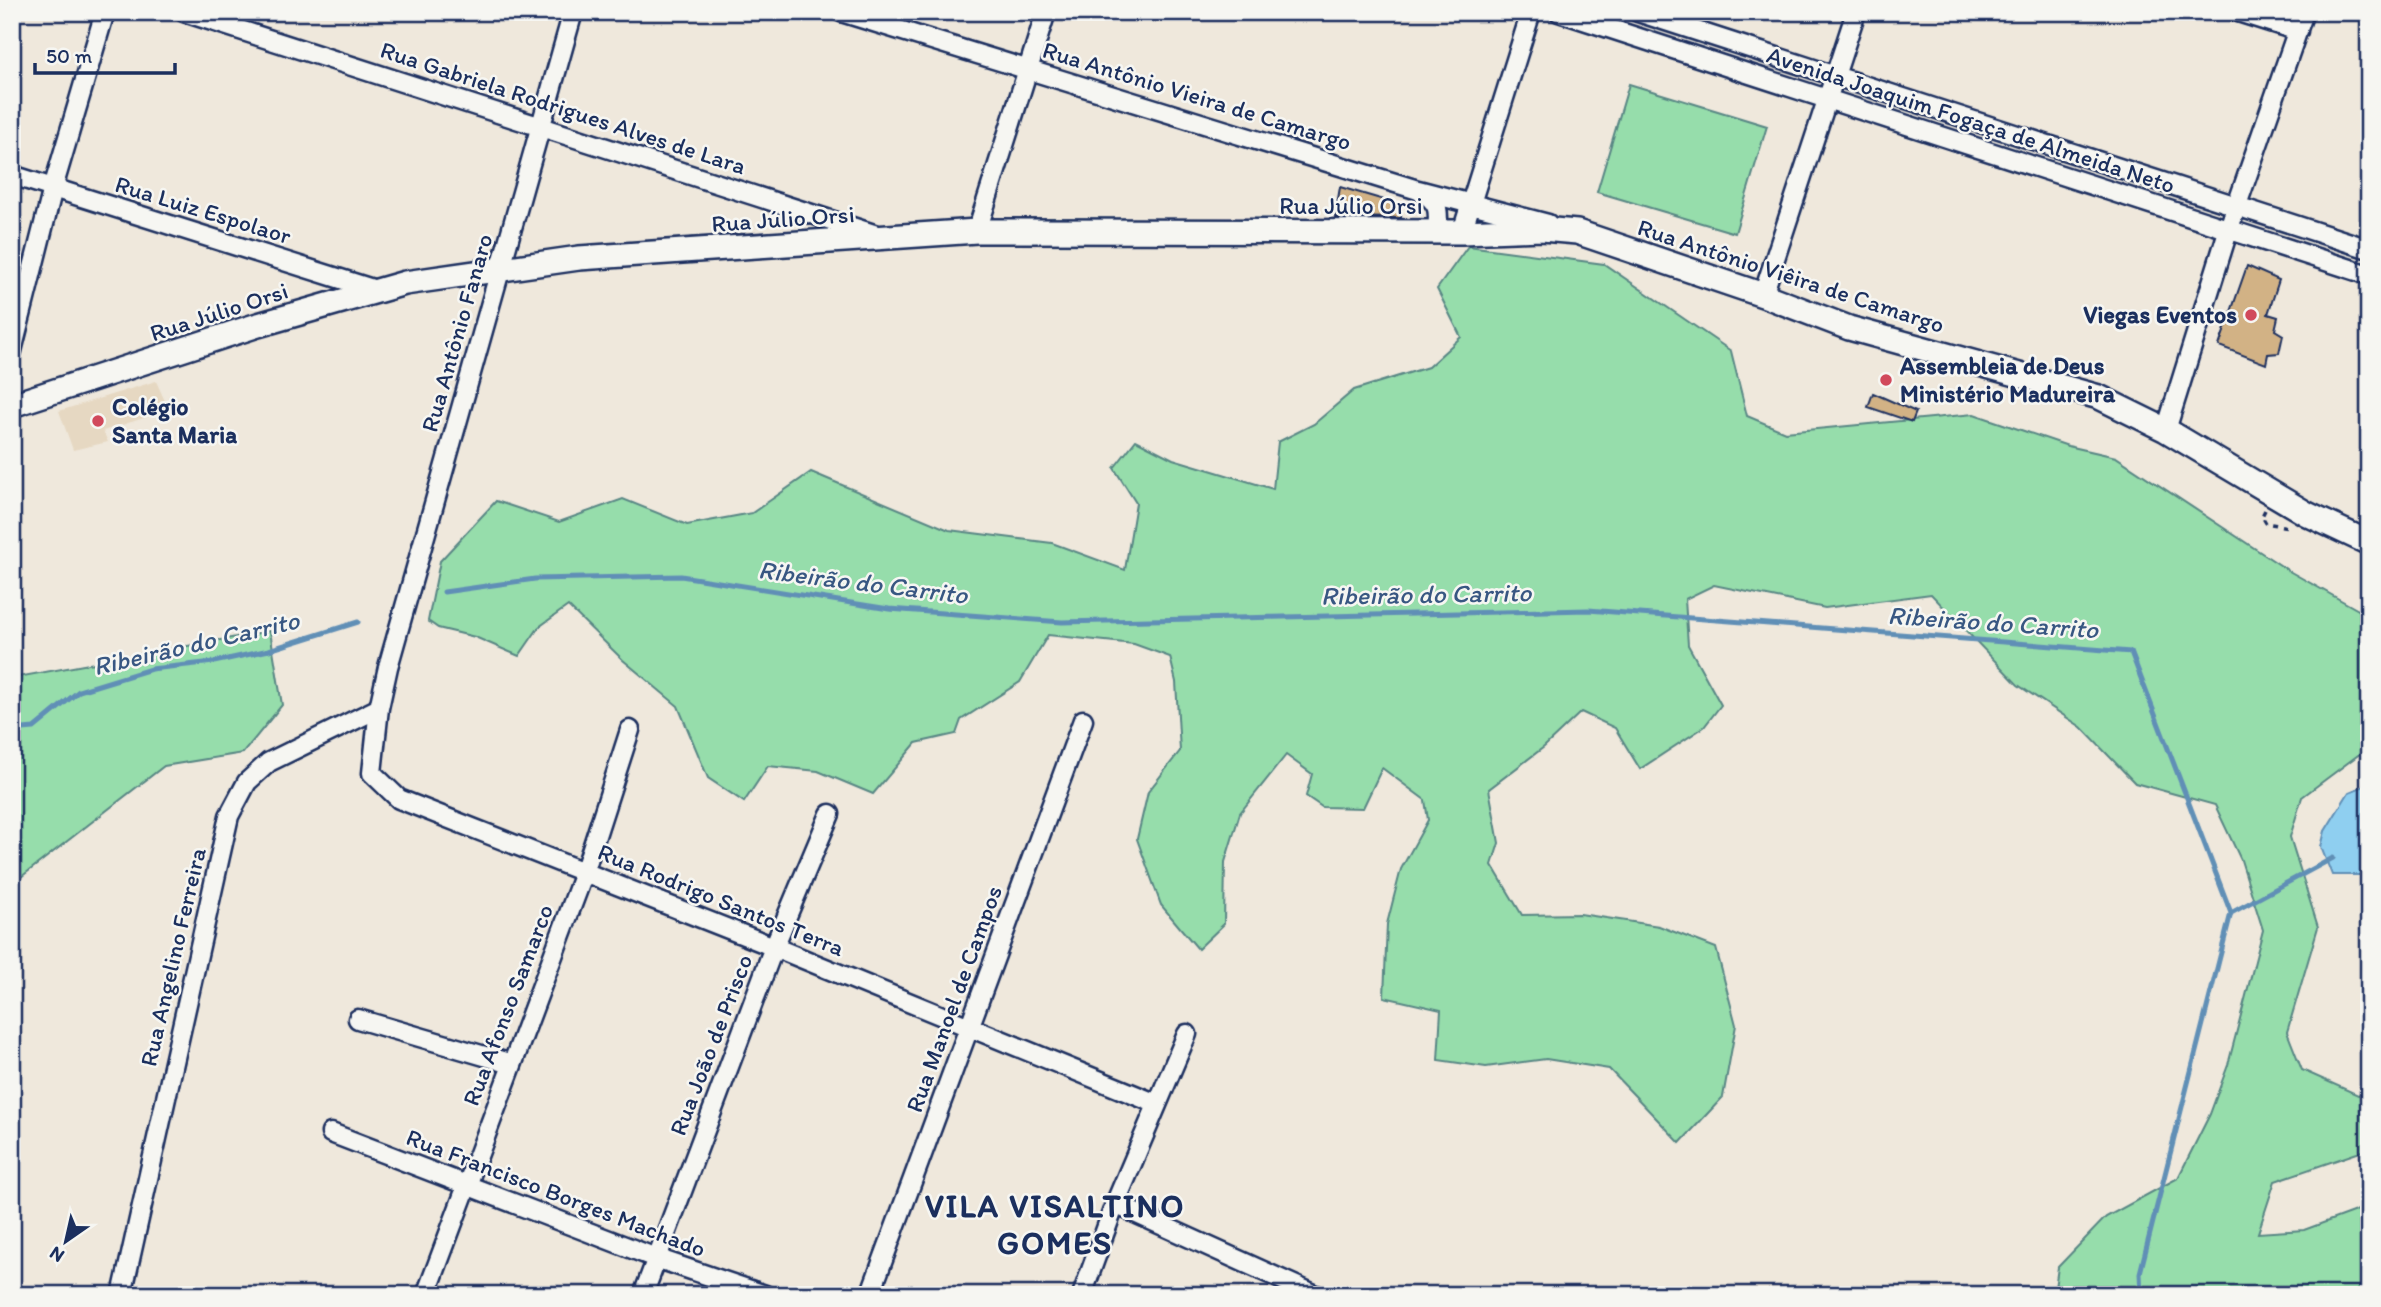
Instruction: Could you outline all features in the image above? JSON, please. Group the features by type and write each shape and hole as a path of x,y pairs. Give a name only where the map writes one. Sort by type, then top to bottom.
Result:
{"main road":[{"name":"Rua Júlio Orsi","path":"12,405 258,325 405,283 579,258 976,231 1462,232 1542,229 1577,232"},
{"name":"Rua Antônio Viêira de Camargo","path":"1577,232 1763,295 1849,328 2099,397 2166,430 2307,514 2369,542"}],"street":[{"path":"12,351 53,188 105,12"},
{"name":"Rua Gabriela Rodrigues Alves de Lara","path":"184,12 887,238"},
{"name":"Rua Antônio Fanaro","path":"388,667 573,12"},
{"name":"Rua Antônio Vieira de Camargo","path":"841,12 1418,190 1577,232"},
{"path":"976,231 1046,12"},
{"path":"1462,232 1531,12"},
{"name":"Avenida Joaquim Fogaça de Almeida Neto","path":"1559,12 2369,275"},
{"name":"Avenida Joaquim Fogaça de Almeida Neto","path":"1638,12 2369,248"},
{"path":"1763,295 1856,12"},
{"path":"2238,12 2298,31"},
{"path":"2166,430 2229,229 2304,12"},
{"name":"Rua Luiz Espolaor","path":"12,175 379,291"},
{"path":"1418,190 1437,204 1437,232"},
{"name":"Rua Rodrigo Santos Terra","path":"388,667 379,708 372,773 399,799 774,947 1157,1104"},
{"name":"Rua Angelino Ferreira","path":"122,1295 229,816 247,782 269,762 379,708"},
{"name":"Rua Manoel de Campos","path":"870,1295 1083,720"},
{"name":"Rua Afonso Samarco","path":"426,1295 584,873 630,730"},
{"name":"Rua João de Prisco","path":"643,1295 774,947 830,814"},
{"path":"358,1019 512,1064"},
{"path":"1082,1295 1115,1204 1187,1034"},
{"name":"Rua Francisco Borges Machado","path":"331,1133 656,1258 765,1295"},
{"path":"1115,1204 1316,1295"}],"shaded area":[{"name":"Colégio Santa Maria","path":"156,381 169,410 103,431 108,442 73,450 59,411"}],"green space":[{"path":"1629,84 1767,126 1735,233 1597,192"},
{"path":"1468,246 1604,264 1731,351 1747,416 1785,432 1974,414 2068,446 2116,457 2289,571 2369,616 2369,747 2302,797 2290,837 2318,927 2287,1032 2302,1070 2358,1095 2369,1091 2369,1149 2275,1181 2258,1233 2304,1230 2369,1206 2369,1295 2054,1295 2058,1267 2106,1217 2178,1178 2210,1114 2228,1065 2263,930 2241,860 2215,805 2135,783 2081,727 2018,685 1931,594 1825,608 1714,585 1685,599 1688,645 1721,705 1704,727 1640,769 1615,728 1581,712 1544,747 1489,789 1499,843 1492,865 1522,915 1580,914 1659,926 1716,948 1736,1025 1723,1097 1680,1143 1609,1069 1546,1059 1486,1067 1438,1060 1441,1010 1384,997 1387,924 1401,869 1428,820 1425,800 1382,768 1363,808 1322,807 1306,796 1312,774 1286,755 1240,813 1225,862 1224,924 1198,949 1161,905 1137,839 1148,792 1180,751 1176,682 1170,657 1134,644 1048,635 1020,682 961,720 956,734 916,743 873,794 818,771 768,766 744,802 708,778 678,706 623,660 568,606 539,627 519,656 475,637 438,628 428,621 440,561 496,501 559,522 623,499 687,525 752,513 811,472 949,530 1052,543 1125,570 1136,503 1114,468 1136,440 1173,459 1273,489 1278,442 1314,424 1354,390 1428,367 1461,337 1437,289"},
{"path":"270,631 282,705 243,753 164,766 12,884 12,678"}],"water":[{"path":"2369,784 2369,875 2332,875 2321,847 2325,831 2349,792"}],"building":[{"path":"1340,187 1401,205 1401,218 1335,217"},
{"name":"Viegas Eventos","path":"2247,266 2279,280 2268,314 2278,317 2275,330 2283,335 2279,353 2268,354 2266,364 2219,346"},
{"path":"1873,393 1916,412 1912,422 1868,407"}],"waterway":[{"name":"Ribeirão do Carrito","path":"444,592 535,579 681,576 889,609 1062,622 1588,610 2131,652 2231,913"},
{"name":"Ribeirão do Carrito","path":"12,730 34,728 79,691 151,669 214,662 269,650 358,622"},
{"path":"2231,913 2333,858"},
{"path":"2141,1295 2140,1273 2231,913"}],"place":[{"name":"Viegas Eventos","path":"2251,315"},
{"name":"Assembleia de Deus Ministério Madureira","path":"1886,380"},
{"name":"Colégio Santa Maria","path":"98,421"}],"district":[{"name":"VILA VISALTINO GOMES","path":"1055,1224"}]}
